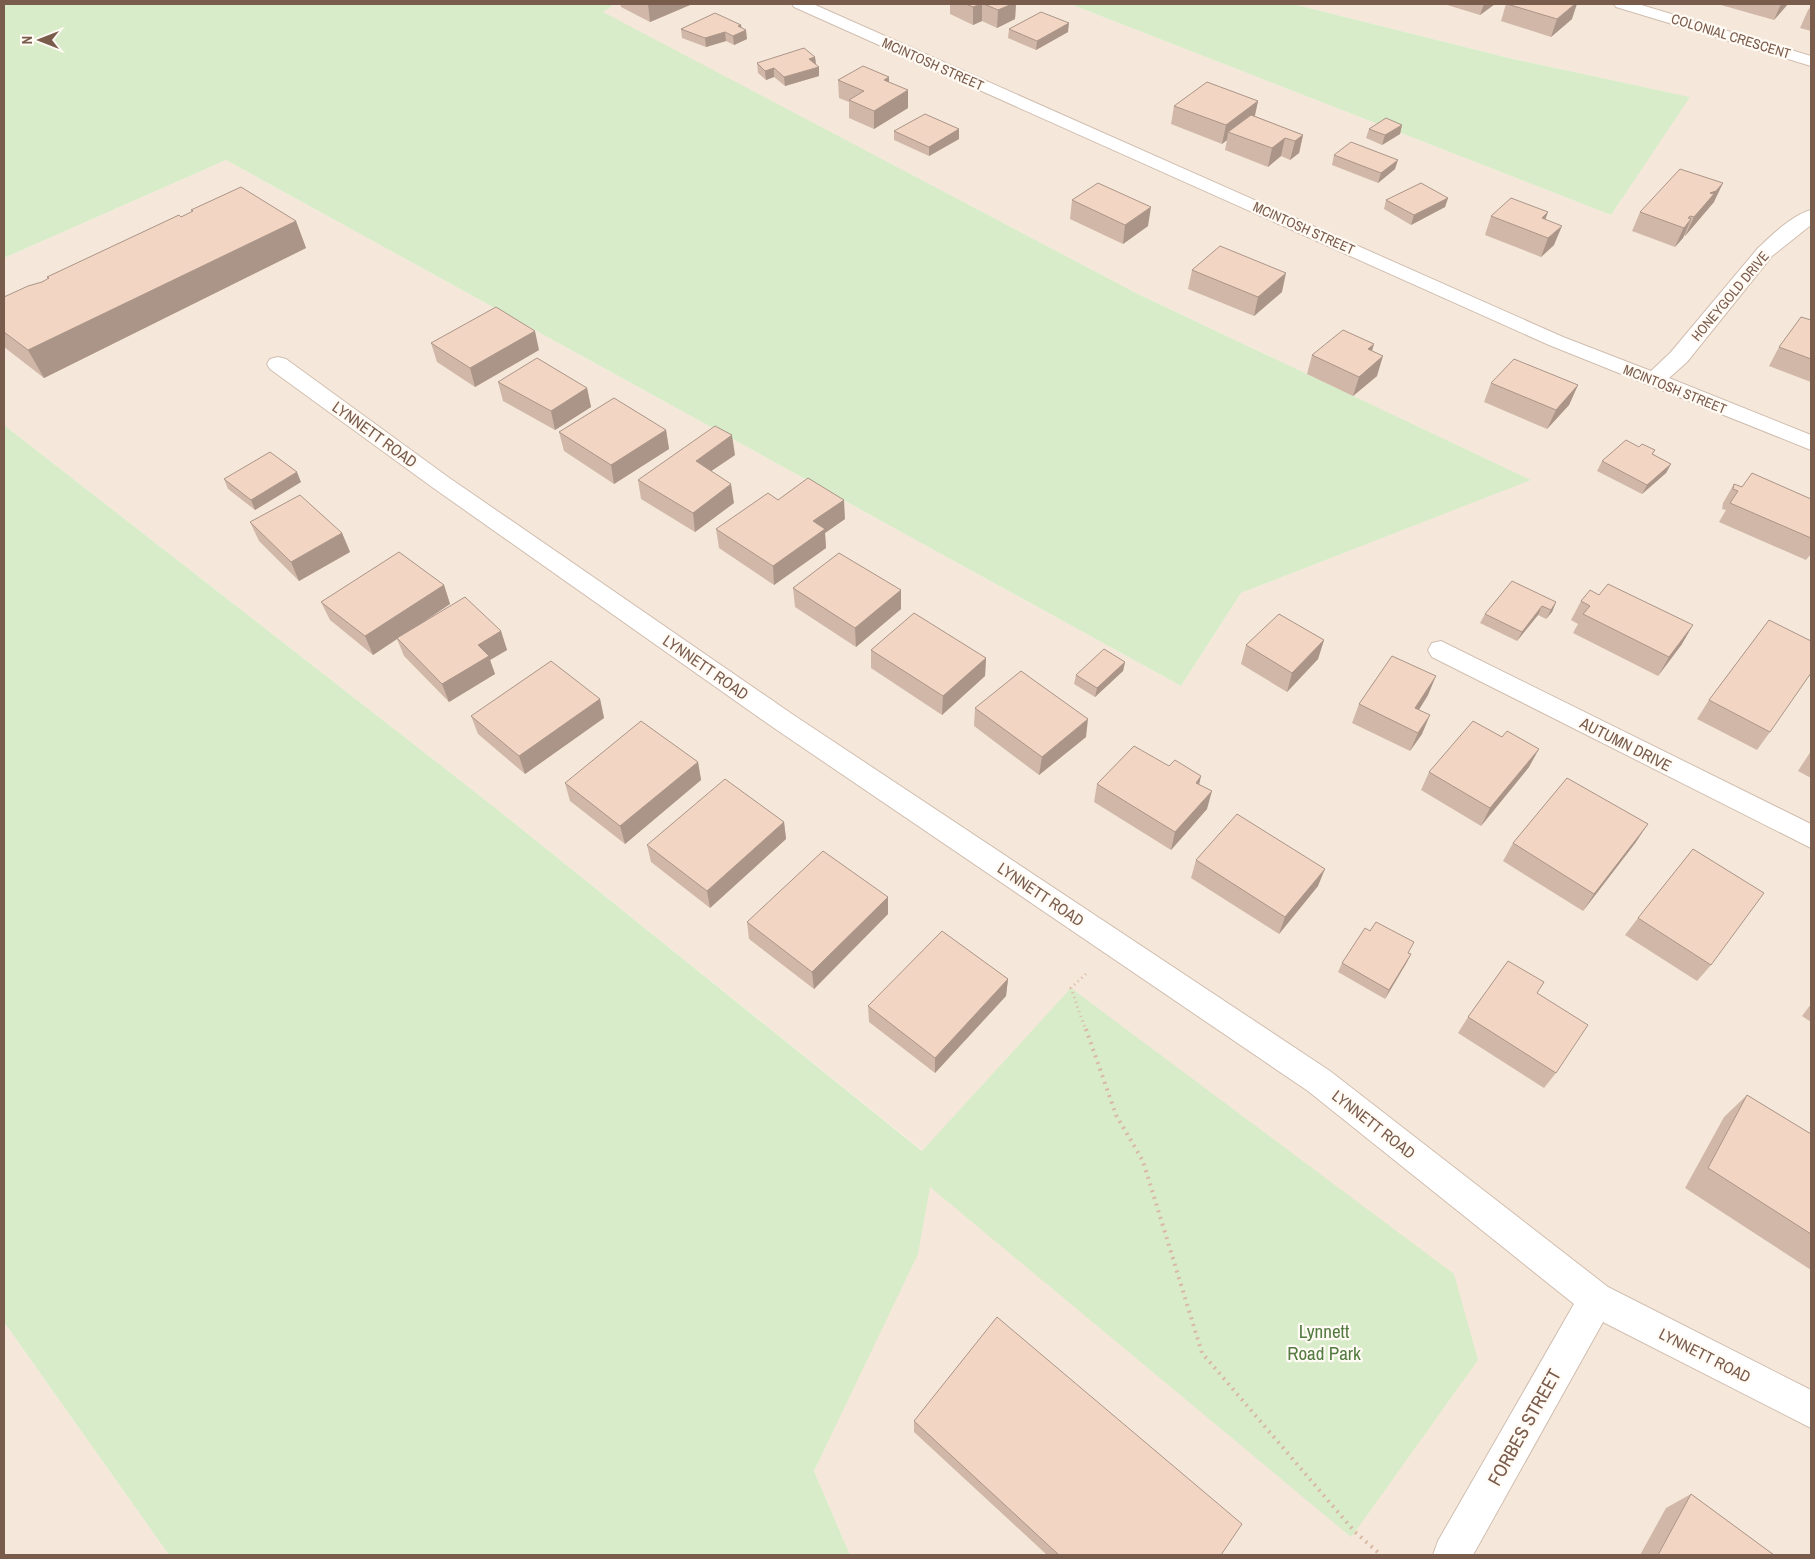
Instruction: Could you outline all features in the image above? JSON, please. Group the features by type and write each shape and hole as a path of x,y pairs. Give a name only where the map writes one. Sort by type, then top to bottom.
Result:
{"street":[{"name":"MCINTOSH STREET","path":"800,4 1556,341 1811,443"},
{"name":"COLONIAL CRESCENT","path":"1622,4 1811,61"},
{"name":"HONEYGOLD DRIVE","path":"1654,380 1679,357 1765,252 1780,238 1811,216"},
{"name":"LYNNETT ROAD","path":"278,364 440,482 784,721 1319,1080 1596,1299 1811,1410"},
{"name":"AUTUMN DRIVE","path":"1441,650 1811,837"},
{"name":"FORBES STREET","path":"1452,1555 1596,1299"}],"path":[{"path":"1117,945 1071,988 1116,1115 1143,1161 1202,1354 1355,1532 1381,1555"}],"shaded area":[{"path":"615,4 1070,4 1611,215 1689,97 1509,58 1293,4 1811,4 1811,1555 850,1555 814,1471 854,1386 934,1160 493,806 4,425 4,258 226,160 1181,686 1241,593 1530,480 1138,294 602,12"},
{"path":"4,1322 169,1555 4,1555"}],"green space":[{"path":"4,4 615,4 603,12 1138,294 1531,480 1241,593 1181,686 226,160 4,258"},
{"path":"1070,4 1293,4 1509,58 1690,97 1611,215"},
{"name":"Lynnett Road Park","path":"4,425 493,806 922,1151 1071,988 1454,1274 1478,1360 1351,1537 930,1187 918,1254 814,1471 850,1555 169,1555 4,1322"}],"building":[{"path":"966,4 981,4 973,7"},
{"path":"984,4 1012,4 998,10"},
{"path":"1507,4 1575,4 1557,19"},
{"path":"1041,12 1069,23 1037,41 1009,29"},
{"path":"715,13 741,25 738,26 746,30 733,36 725,32 705,38 681,29"},
{"path":"804,48 815,57 809,59 819,67 784,77 774,68 765,71 757,63"},
{"path":"863,66 889,77 884,80 908,90 874,111 849,100 864,91 838,80"},
{"path":"1207,82 1258,101 1226,125 1174,106"},
{"path":"925,114 959,129 929,147 894,131"},
{"path":"1251,115 1303,135 1295,141 1285,138 1272,148 1228,132"},
{"path":"1386,118 1402,125 1385,135 1369,129"},
{"path":"1351,142 1398,160 1381,173 1334,155"},
{"path":"1680,169 1723,183 1716,191 1710,193 1714,194 1694,217 1690,216 1688,218 1691,219 1684,228 1640,212"},
{"path":"1098,183 1151,207 1125,225 1072,200"},
{"path":"1421,183 1448,198 1414,215 1386,200"},
{"path":"241,187 296,221 28,350 4,332 4,297 42,282 49,278 47,277 179,215 181,217 193,211 191,210"},
{"path":"1511,198 1548,212 1542,218 1562,226 1548,238 1491,216"},
{"path":"1220,246 1286,273 1258,297 1192,270"},
{"path":"496,307 535,331 470,368 431,343"},
{"path":"1801,317 1811,320 1811,359 1779,347"},
{"path":"1343,330 1374,344 1368,349 1383,356 1359,377 1312,355"},
{"path":"537,358 587,388 551,411 498,382"},
{"path":"1514,359 1578,385 1556,410 1491,383"},
{"path":"614,398 666,430 611,465 559,432"},
{"path":"715,426 732,435 696,461 731,484 693,513 638,480"},
{"path":"1626,440 1639,447 1642,444 1655,450 1652,454 1671,464 1647,485 1602,461"},
{"path":"270,452 297,472 251,500 224,479"},
{"path":"1752,473 1811,499 1811,538 1730,503 1738,491 1733,489 1734,484 1742,487"},
{"path":"808,478 844,500 813,521 825,529 773,566 716,529 768,493 778,500"},
{"path":"300,495 342,533 291,562 250,522"},
{"path":"399,552 444,585 365,636 321,602"},
{"path":"839,553 901,590 855,628 793,588"},
{"path":"1512,581 1556,602 1551,610 1542,606 1522,632 1485,614"},
{"path":"1608,584 1693,625 1669,657 1583,614 1590,606 1581,601 1590,590 1599,595"},
{"path":"465,597 501,631 478,645 489,656 442,684 397,638"},
{"path":"914,613 986,658 943,696 871,650"},
{"path":"1279,614 1324,640 1292,673 1246,645"},
{"path":"1769,620 1811,641 1811,673 1770,732 1709,700"},
{"path":"1104,649 1125,662 1097,688 1076,675"},
{"path":"1392,656 1436,676 1415,708 1430,715 1418,733 1359,704"},
{"path":"551,661 600,699 519,756 471,716"},
{"path":"1021,671 1088,719 1042,757 975,708"},
{"path":"641,721 698,762 620,826 565,783"},
{"path":"1473,721 1502,737 1507,731 1539,749 1490,808 1429,772"},
{"path":"1134,746 1169,766 1175,760 1201,776 1196,783 1212,791 1175,832 1097,784"},
{"path":"1567,778 1648,824 1594,894 1513,843"},
{"path":"725,779 784,822 707,891 647,845"},
{"path":"1237,814 1325,869 1285,917 1196,860"},
{"path":"1693,849 1764,893 1711,965 1638,918"},
{"path":"823,851 888,897 812,972 747,922"},
{"path":"1376,922 1414,942 1408,953 1411,954 1389,990 1342,963 1365,928 1370,931"},
{"path":"942,931 1008,979 935,1058 868,1006"},
{"path":"1508,961 1544,982 1537,993 1588,1025 1556,1073 1468,1017"},
{"path":"1747,1095 1811,1134 1811,1234 1708,1168"},
{"path":"997,1317 1242,1524 1221,1555 1059,1555 914,1421"},
{"path":"1691,1494 1774,1555 1658,1555"}]}
